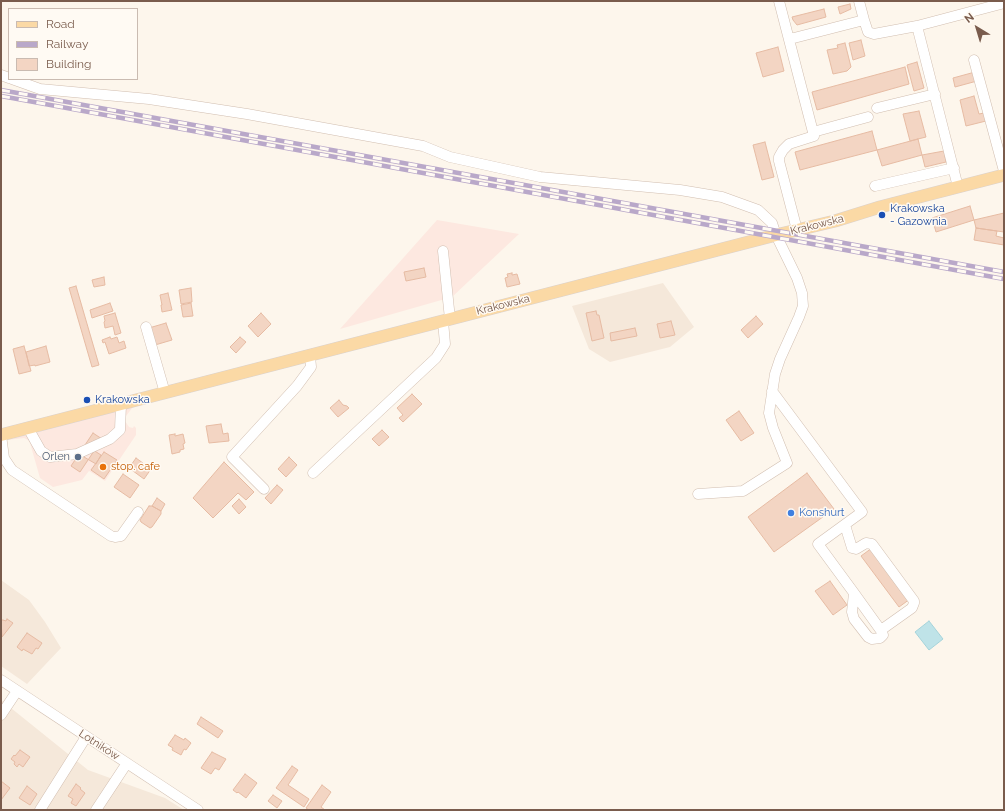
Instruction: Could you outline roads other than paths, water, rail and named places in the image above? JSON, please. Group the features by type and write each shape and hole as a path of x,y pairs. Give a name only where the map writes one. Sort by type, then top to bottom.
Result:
{"main road":[{"name":"Krakowska","path":"1,435 835,221 880,207 1004,175"}],"street":[{"path":"779,1 814,136 788,144 779,157 797,230"},
{"path":"859,1 868,32 871,34 917,26 1004,3"},
{"path":"790,39 864,20"},
{"path":"917,26 958,187"},
{"path":"974,60 1004,171"},
{"path":"13,80 40,89 149,99 247,114 423,146 450,157 540,176 680,190 722,197 758,210 772,223 776,235 797,278 802,293 803,306 775,374 769,413 772,428 787,463 743,492 698,494"},
{"path":"877,108 935,94"},
{"path":"813,132 868,117"},
{"path":"875,186 954,168"},
{"path":"313,473 436,358 445,344 446,320 443,251"},
{"path":"146,327 165,393"},
{"path":"264,490 232,457 301,380 311,367 310,356"},
{"path":"772,391 862,512 818,544 881,630 883,634 882,637 876,640 868,638 857,624 852,615 854,594"},
{"path":"28,428 41,451 50,457 77,454 110,439 120,430 121,404"},
{"path":"1,435 4,458 12,470 111,536 121,536 138,512"},
{"path":"845,525 852,548 856,549 866,543 872,544 914,601 912,608 881,630"},
{"name":"Lotników","path":"1,680 198,810"},
{"path":"1,715 17,691"},
{"path":"40,810 86,737"},
{"path":"96,810 127,763"}],"water":[{"path":"929,621 943,639 929,650 915,632"}],"railway":[{"path":"1,90 1004,272"},
{"path":"1,96 1004,279"}],"place":[{"name":"Krakowska - Gazownia","path":"882,215"},
{"name":"Krakowska","path":"87,400"},
{"name":"Orlen","path":"78,457"},
{"name":"stop. cafe","path":"103,467"},
{"name":"Konshurt","path":"791,513"}]}
